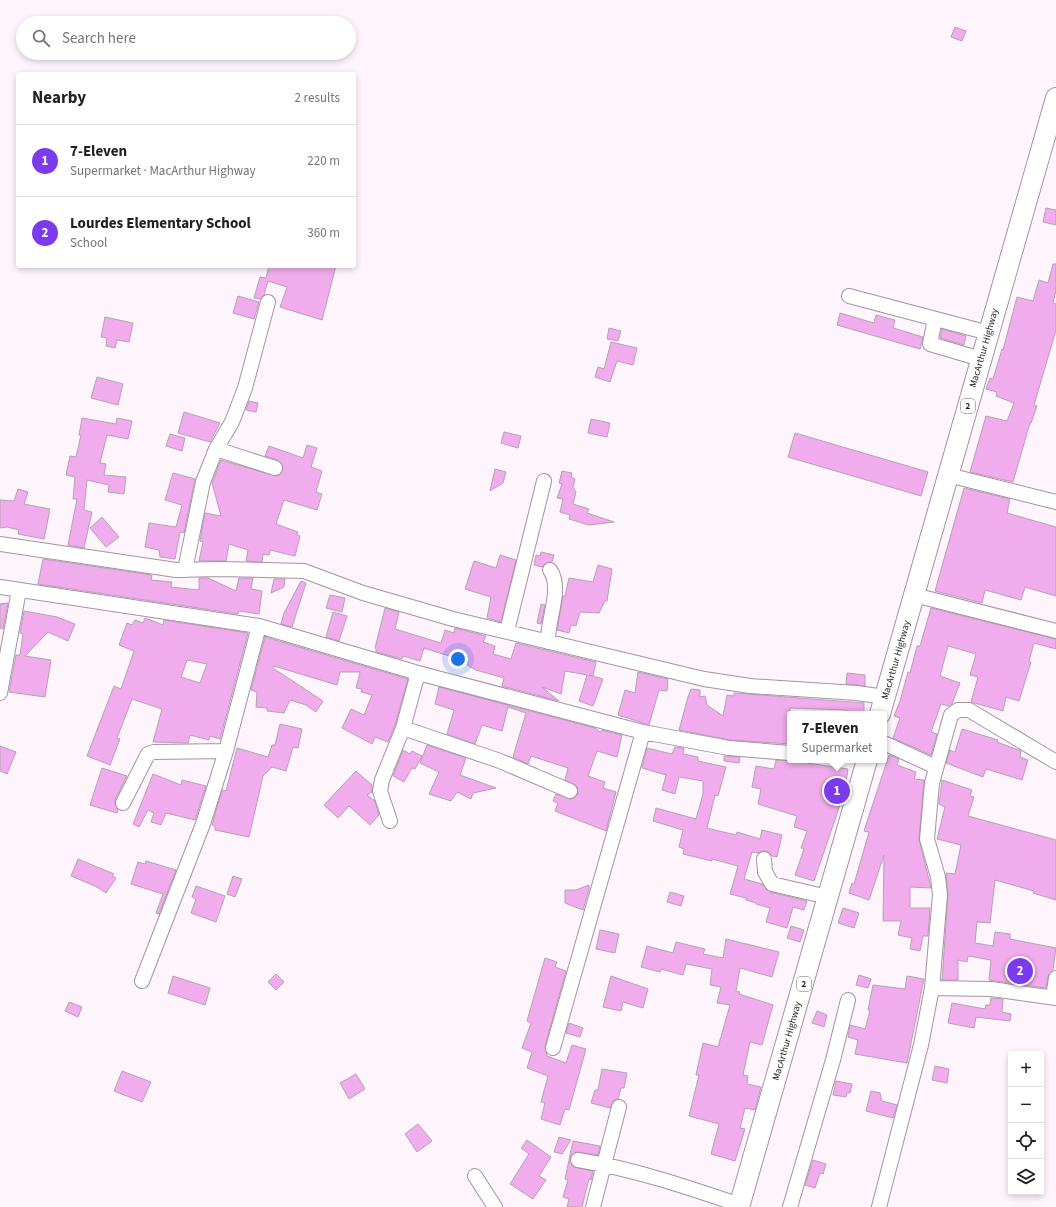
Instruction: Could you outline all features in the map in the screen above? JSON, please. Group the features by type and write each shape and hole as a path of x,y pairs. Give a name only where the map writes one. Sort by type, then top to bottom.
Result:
{"highway":[{"name":"MacArthur Highway","path":"883,706 1056,98"},
{"name":"MacArthur Highway","path":"740,1206 866,763"}],"street":[{"path":"849,296 989,333"},
{"path":"185,570 204,482 216,449 232,422 245,388 268,302"},
{"path":"935,319 930,344 981,359"},
{"path":"216,449 275,468"},
{"path":"948,474 1056,502"},
{"path":"507,631 544,480"},
{"path":"0,544 185,570 219,569 304,571 384,599 548,642 727,684 883,706"},
{"path":"548,642 549,623 556,585 550,570"},
{"path":"0,587 259,626 418,673 643,732 729,748 787,753"},
{"path":"0,693 20,590"},
{"path":"914,595 1056,631"},
{"path":"142,981 203,824 226,751 259,626"},
{"path":"390,821 380,792 382,780 403,728 418,673"},
{"path":"879,1207 921,1045 932,988 940,895 938,877 927,839 930,797 936,767 951,715 958,710 969,710 1056,762"},
{"path":"403,728 500,761 570,792"},
{"path":"553,1048 643,732"},
{"path":"887,744 936,767"},
{"path":"123,803 148,754 154,752 226,751"},
{"path":"764,859 765,872 772,884 828,897"},
{"path":"932,988 991,988 1054,998 1056,978"},
{"path":"790,1207 833,1060 848,1000"},
{"path":"593,1207 619,1107"},
{"path":"578,1160 604,1164 675,1183 740,1206"},
{"path":"475,1176 495,1207"}],"building":[{"path":"955,27 966,31 962,41 951,37"},
{"path":"1046,208 1056,210 1056,225 1043,222"},
{"path":"1053,264 1056,264 1056,290 1053,303 1056,304 1056,330 1034,405 1037,406 1030,423 1013,482 970,472 986,416 1007,421 1014,403 996,396 997,392 986,389 990,378 993,379 1002,349 1003,350 1017,297 1033,301 1039,280 1048,283"},
{"path":"268,268 335,268 322,320 280,307 287,287 268,281 264,295 260,299 254,298 260,277 266,278"},
{"path":"238,296 259,302 254,319 233,313"},
{"path":"840,313 874,323 876,315 895,320 893,328 923,337 920,349 837,325"},
{"path":"105,317 133,323 129,342 117,340 115,348 106,346 107,338 101,337"},
{"path":"609,328 621,331 618,341 607,339"},
{"path":"942,329 966,336 964,345 940,338"},
{"path":"611,342 637,348 633,365 617,361 610,382 595,377 598,367 604,369"},
{"path":"97,377 123,384 118,405 91,398"},
{"path":"249,401 258,403 256,412 246,410"},
{"path":"184,412 220,423 210,442 178,433"},
{"path":"82,418 116,424 117,418 132,421 128,439 107,435 100,463 106,464 104,475 126,477 124,494 108,492 109,485 87,480 84,510 92,512 84,548 68,545 77,499 73,499 75,477 66,475 70,456 76,457 81,435 79,435"},
{"path":"591,419 610,423 607,437 588,433"},
{"path":"504,432 521,436 518,448 501,443"},
{"path":"795,433 928,472 921,496 788,457"},
{"path":"170,434 185,438 182,451 166,446"},
{"path":"307,445 317,448 311,467 322,471 316,492 322,494 317,510 284,500 276,524 298,532 297,535 300,536 295,556 270,550 269,555 263,554 262,562 246,561 248,550 229,544 226,561 199,561 203,542 200,541 205,513 221,516 212,483 221,460 276,476 281,474 283,466 278,460 265,456 269,446 303,458"},
{"path":"495,469 506,472 503,483 490,491"},
{"path":"562,471 572,473 571,477 575,479 573,487 576,492 573,504 589,509 587,513 614,522 589,525 569,519 570,515 560,512 563,499 557,498 562,484 559,483"},
{"path":"173,473 195,479 184,533 180,532 175,559 160,557 159,550 145,547 149,523 176,527 182,505 165,500"},
{"path":"964,488 1010,499 1007,513 1056,527 1056,596 1025,587 1021,600 985,590 982,603 935,591"},
{"path":"18,489 28,492 24,504 50,509 44,539 18,534 19,530 7,527 0,528 0,500 14,501"},
{"path":"102,517 119,537 106,547 90,528"},
{"path":"541,552 554,555 552,562 546,563 542,567 534,565 536,555 540,556"},
{"path":"500,555 516,560 501,622 487,618 491,597 465,589 474,561 496,568"},
{"path":"43,559 152,575 151,580 172,582 171,587 199,590 199,578 208,578 236,591 239,578 253,578 251,589 262,591 259,614 239,611 238,614 38,584"},
{"path":"598,565 612,569 607,601 605,601 599,613 580,612 576,626 571,625 569,633 557,630 563,596 565,596 569,578 593,582"},
{"path":"274,579 285,579 284,587 271,593"},
{"path":"301,581 306,583 292,627 281,624 284,613"},
{"path":"330,595 345,598 342,612 326,608"},
{"path":"8,603 3,629 0,628 0,604"},
{"path":"541,604 545,605 541,624 537,623"},
{"path":"385,608 399,612 395,629 441,643 445,630 454,633 455,628 486,636 483,642 495,646 493,654 511,659 516,643 596,662 593,676 589,675 603,679 593,706 579,701 587,675 565,671 561,694 542,687 559,701 502,686 504,678 476,670 467,665 468,662 424,648 420,661 403,656 402,659 376,652 375,648"},
{"path":"931,608 1056,639 1056,649 1034,643 1029,661 1031,662 1019,701 1006,697 1003,711 971,702 978,677 970,675 976,654 948,646 940,676 960,683 952,704 949,706 941,704 931,732 937,734 931,755 893,738 900,718 894,716 908,672 910,673 917,646 920,646"},
{"path":"24,611 57,617 75,624 68,641 48,632 25,656 51,660 45,697 9,692 16,655 20,655 23,634 20,633"},
{"path":"333,612 347,616 339,641 326,637"},
{"path":"145,618 163,625 164,620 248,633 220,739 210,736 209,740 190,735 188,743 153,742 162,709 132,699 117,738 120,739 110,765 87,756 114,686 121,689 134,651 119,645 127,623 132,625 135,620 143,623","holes":["187,660 207,664 200,683 181,677"]},
{"path":"265,637 408,679 395,725 388,742 375,737 372,744 342,728 351,709 364,715 372,695 361,692 362,689 356,688 360,672 340,672 337,685 274,666 273,668 323,701 316,712 306,705 290,700 284,713 267,711 267,708 256,707 257,692 251,690"},
{"path":"638,672 668,679 667,691 659,690 649,725 618,715 625,690 635,693"},
{"path":"847,673 865,675 865,686 846,684"},
{"path":"439,687 595,728 600,732 602,730 622,735 617,757 597,751 588,776 605,782 603,788 616,792 606,831 555,811 558,803 553,801 556,794 571,799 578,794 577,786 565,780 568,768 531,756 528,764 513,757 526,713 508,707 502,731 482,725 475,744 447,734 454,710 435,704"},
{"path":"691,689 700,690 700,697 705,696 707,705 723,716 727,695 734,696 734,693 864,703 864,711 790,708 790,711 787,711 787,744 730,740 679,730"},
{"path":"280,724 302,729 298,748 293,747 286,771 272,767 263,776 249,837 215,830 215,826 212,825 222,790 226,791 237,748 268,757 272,745 275,745"},
{"path":"962,729 998,740 997,742 1021,751 1020,757 1028,760 1022,780 986,769 983,777 946,763 950,750 955,752"},
{"path":"427,745 466,758 460,775 496,788 473,793 471,799 457,792 451,801 429,794 439,772 420,763"},
{"path":"0,746 16,752 7,774 0,771"},
{"path":"675,747 684,748 683,754 698,757 698,761 726,767 718,796 715,795 707,828 736,835 737,832 760,839 762,830 782,835 777,857 772,856 767,851 758,853 752,852 744,879 762,884 770,892 807,901 804,910 793,907 787,928 766,922 770,908 746,900 746,898 730,894 738,866 712,859 712,861 683,854 684,849 679,847 683,830 653,821 656,808 696,819 703,794 703,781 679,777 675,794 662,790 666,775 642,768 647,748 672,754"},
{"path":"403,750 410,754 412,751 422,756 415,769 412,768 404,782 393,776"},
{"path":"889,755 899,759 897,765 916,772 914,779 924,780 919,839 931,888 910,887 910,908 930,908 928,936 923,936 920,951 910,949 912,938 898,935 901,921 883,921 884,855 869,900 849,893 852,883 854,884 869,832 864,831"},
{"path":"724,756 740,757 739,763 724,761"},
{"path":"776,760 787,761 787,763 808,763 848,769 843,802 841,802 814,881 795,875 804,849 801,848 807,831 794,827 797,816 758,804 761,789 752,787 756,766 774,769"},
{"path":"102,768 127,776 115,800 118,810 117,813 90,805"},
{"path":"356,771 372,785 372,792 367,795 375,801 379,815 370,825 349,806 338,818 324,805"},
{"path":"153,774 181,785 182,780 206,786 195,820 166,813 161,825 151,822 154,813 148,810 139,827 133,824"},
{"path":"942,780 972,790 970,796 974,797 968,816 1056,840 1056,900 1033,893 1034,891 995,880 990,923 977,922 975,943 993,946 995,932 1010,934 1010,939 1056,948 1053,970 1048,976 1046,988 989,980 991,960 968,956 967,962 958,960 958,980 942,980 948,896 946,873 955,874 961,845 937,839 945,807 939,804"},
{"path":"78,859 114,874 112,876 116,878 106,893 95,886 71,876"},
{"path":"146,861 176,870 159,914 156,913 163,894 131,884 138,862 145,864"},
{"path":"233,876 242,879 235,897 227,894"},
{"path":"589,885 583,910 565,903 565,890 576,890"},
{"path":"196,886 225,896 216,922 191,913 196,899 192,897"},
{"path":"670,892 684,896 681,906 667,902"},
{"path":"843,908 859,913 854,928 838,923"},
{"path":"791,926 804,930 800,942 787,938"},
{"path":"600,930 619,934 615,953 596,949"},
{"path":"726,939 779,952 772,977 740,968 736,991 740,992 739,994 773,1005 762,1045 750,1042 743,1075 748,1076 747,1084 761,1087 755,1110 745,1108 740,1128 745,1129 735,1161 711,1154 719,1124 689,1116 699,1075 696,1075 703,1043 718,1047 730,1005 717,1003 721,987 710,985 712,969 686,964 683,975 661,969 660,972 641,967 647,946 673,953 676,942 705,949 703,954 723,958"},
{"path":"545,958 557,962 555,967 566,971 545,1046 547,1056 566,1063 572,1045 586,1049 569,1110 565,1109 560,1125 541,1119 545,1103 541,1102 548,1076 527,1068 532,1052 522,1048 531,1023 527,1021"},
{"path":"276,974 284,982 276,990 268,982"},
{"path":"859,975 871,979 868,988 856,985"},
{"path":"173,976 210,988 205,1005 168,993"},
{"path":"611,976 648,989 643,1008 623,1002 621,1011 603,1007"},
{"path":"907,976 924,979 907,1063 855,1054 858,1040 848,1037 850,1025 865,1029 870,1011 868,1010 873,985 905,989"},
{"path":"991,998 1003,999 1002,1012 1011,1014 1010,1021 976,1017 974,1028 948,1023 952,1003 985,1009 986,1005 990,1005"},
{"path":"69,1002 82,1007 78,1017 65,1011"},
{"path":"817,1011 827,1015 824,1027 812,1023"},
{"path":"569,1023 583,1028 580,1037 566,1033"},
{"path":"935,1066 949,1069 947,1083 932,1080"},
{"path":"602,1069 627,1073 624,1088 621,1088 618,1099 613,1101 610,1108 591,1103 595,1090 598,1090"},
{"path":"122,1071 151,1082 142,1102 114,1091"},
{"path":"356,1074 365,1089 349,1099 340,1083"},
{"path":"836,1081 852,1084 850,1093 847,1093 846,1097 833,1095"},
{"path":"871,1091 880,1093 882,1101 897,1105 893,1118 866,1111"},
{"path":"418,1124 432,1141 417,1152 405,1134"},
{"path":"559,1137 571,1140 562,1154 554,1152"},
{"path":"527,1140 551,1157 539,1176 546,1180 533,1199 510,1184 529,1154 521,1148"},
{"path":"573,1141 600,1146 598,1155 576,1152 570,1158 573,1167 593,1171 591,1180 589,1179 582,1207 567,1207 569,1199 563,1197 568,1180 565,1179"},
{"path":"813,1160 826,1164 823,1174 820,1173 815,1188 805,1185"}],"place":[{"name":"7-Eleven","path":"837,791"},
{"name":"Lourdes Elementary School","path":"1020,971"}]}
